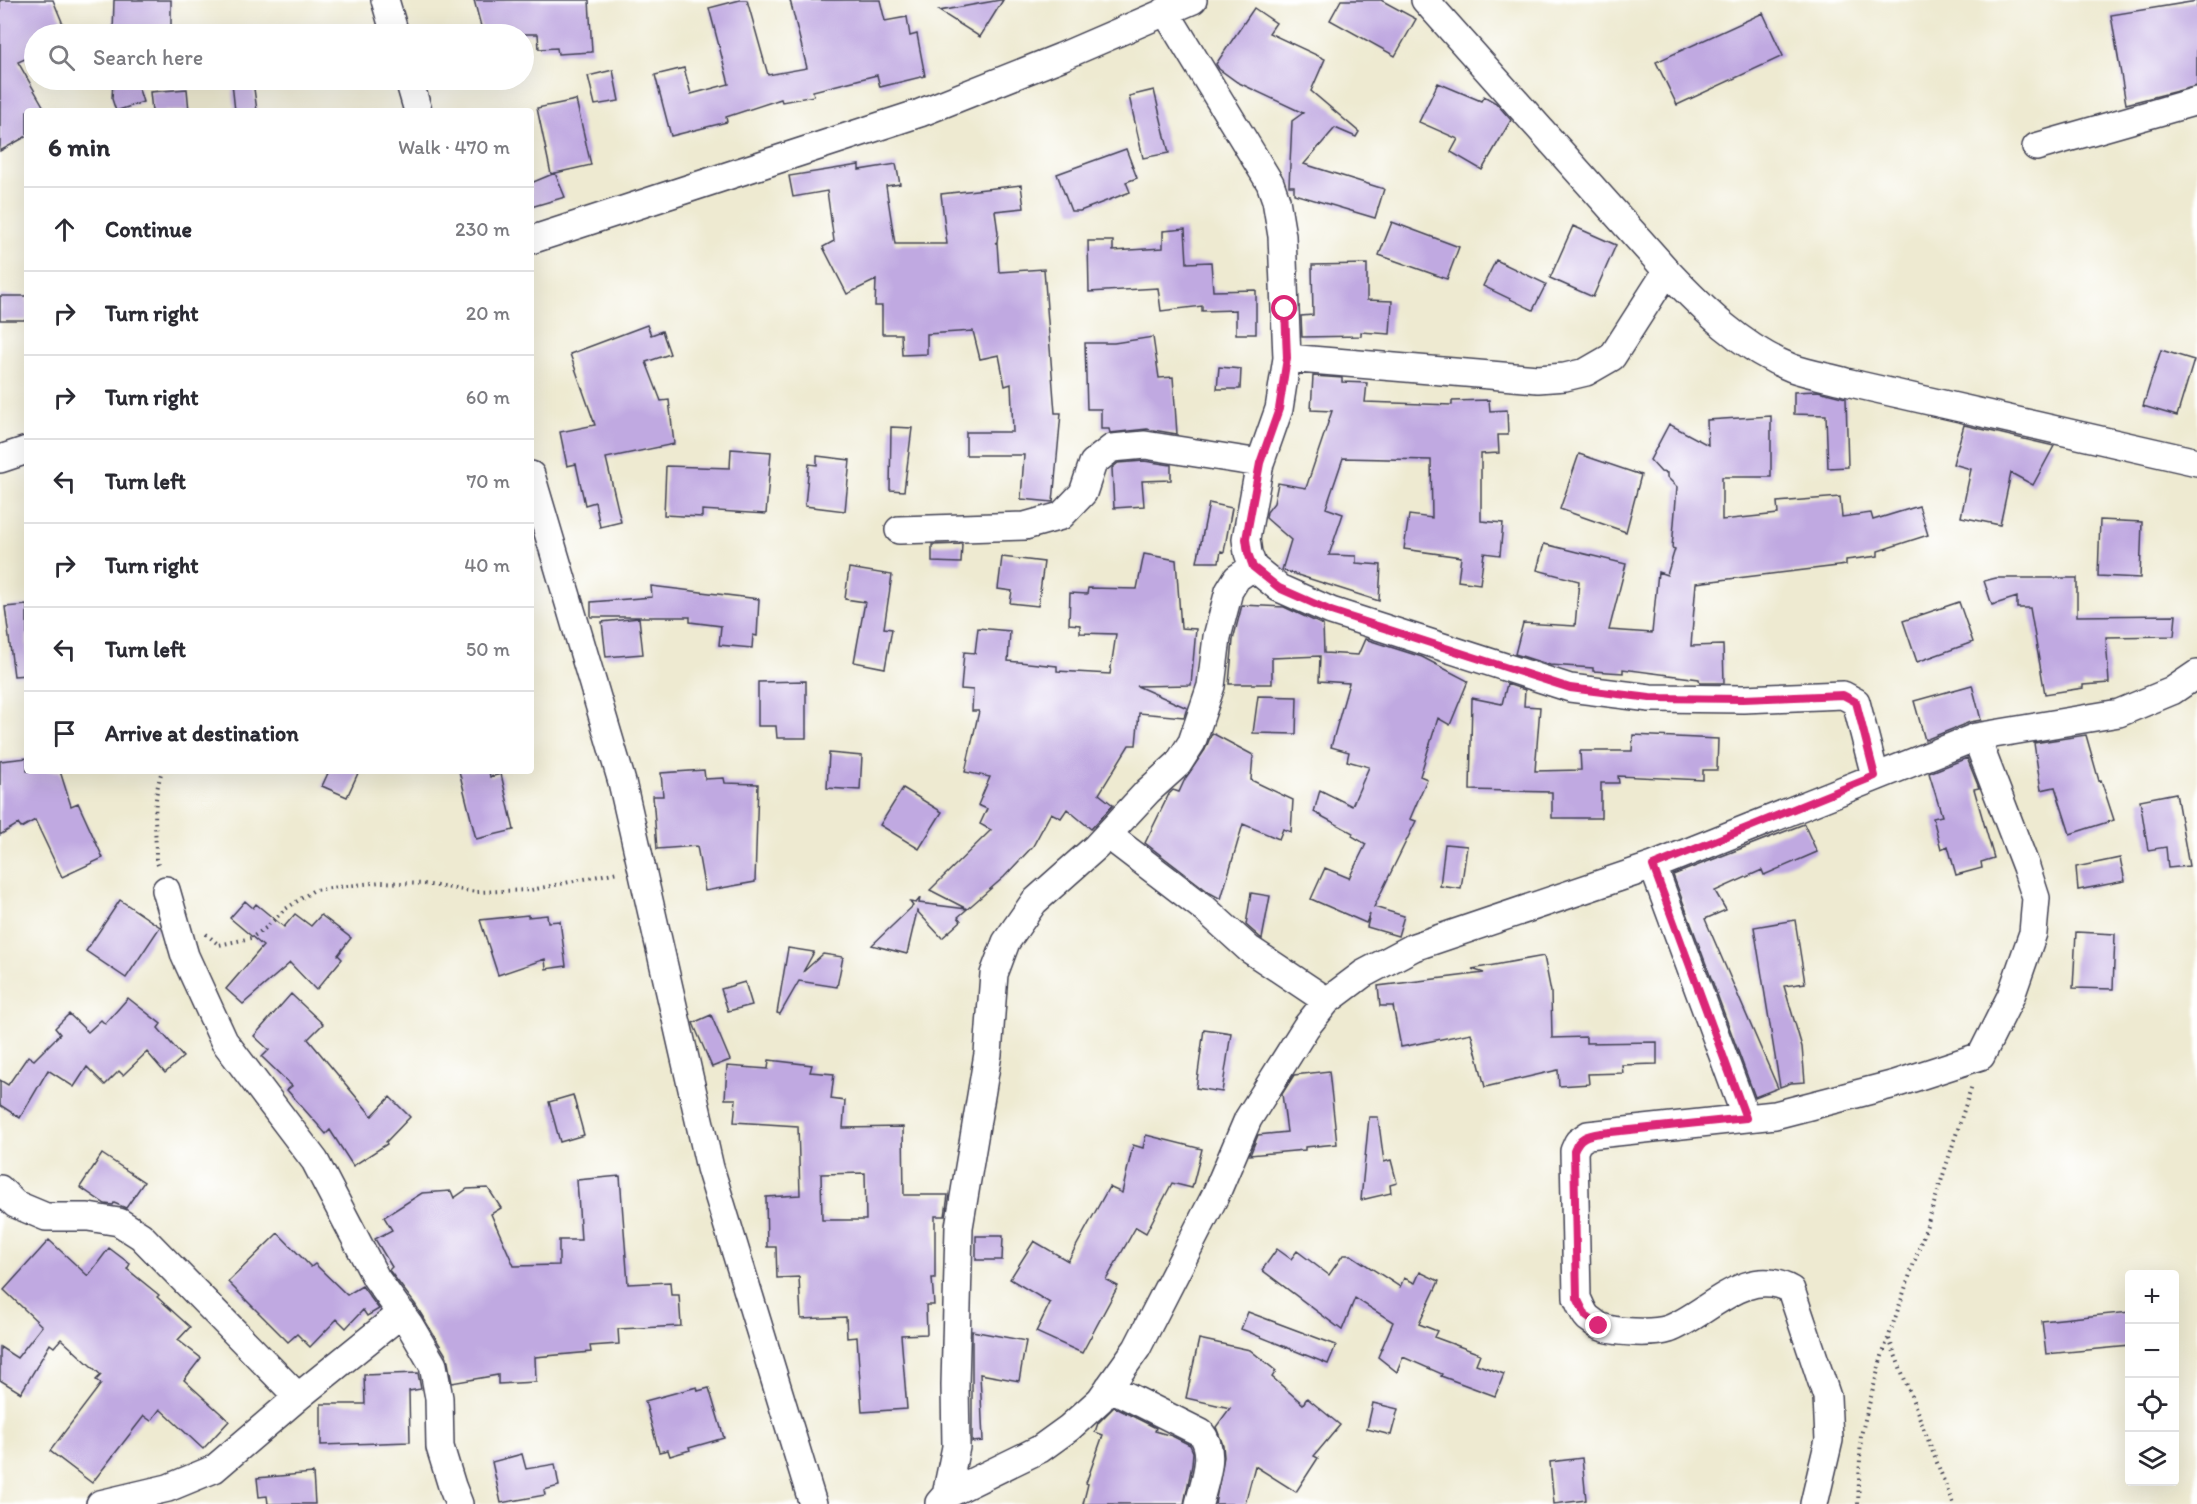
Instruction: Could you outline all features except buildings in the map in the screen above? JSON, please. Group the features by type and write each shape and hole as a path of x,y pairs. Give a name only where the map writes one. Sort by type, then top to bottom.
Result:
{"street":[{"path":"385,0 393,24"},
{"path":"534,239 920,112 1061,57 1151,9 1193,0"},
{"path":"1425,0 1666,271 1695,301 1733,334 1763,354 1792,368 2197,462"},
{"path":"1151,9 1260,166 1276,200 1282,236 1287,358 1279,409 1260,463 1246,539 1253,567 1279,588 1331,611 1570,688 1650,698 1743,699 1843,695 1856,702 1875,776"},
{"path":"412,90 417,108"},
{"path":"2036,147 2197,101"},
{"path":"1287,358 1538,379 1565,377 1586,372 1612,357 1666,271"},
{"path":"899,530 1025,526 1061,516 1083,493 1093,463 1112,448 1145,445 1260,463"},
{"path":"0,459 24,451"},
{"path":"534,485 622,782 710,1168 813,1504"},
{"path":"942,1499 956,1447 955,1385 959,1227 988,1054 994,974 1006,942 1034,902 1108,835 1178,764 1192,742 1211,686 1217,637 1229,591 1237,578 1253,567"},
{"path":"942,1499 1040,1449 1070,1428 1100,1400 1137,1348 1211,1204 1248,1119 1306,1027 1327,1001 1363,974 1414,947 1653,866 1976,737 2119,713 2172,691 2197,674"},
{"path":"1814,1504 1829,1440 1827,1397 1791,1290 1771,1283 1729,1292 1667,1329 1640,1331 1599,1326 1586,1316 1577,1298 1574,1151 1578,1142 1587,1135 1775,1115 1895,1084 1982,1056 2011,996 2033,933 2036,898 1976,737"},
{"path":"1108,835 1205,909 1255,954 1327,1001"},
{"path":"1653,866 1746,1118"},
{"path":"166,890 185,956 224,1041 315,1161 376,1278 402,1313 433,1365 439,1398 440,1447 459,1504"},
{"path":"0,1189 15,1204 46,1217 88,1217 119,1222 141,1236 298,1397"},
{"path":"100,1504 168,1488 214,1469 402,1313"},
{"path":"1109,1387 1201,1433 1206,1439 1208,1459 1199,1504"}],"path":[{"path":"161,774 158,781 156,859 166,890"},
{"path":"202,931 219,945 251,938 267,927 284,910 314,890 381,882 424,884 477,892 531,890 642,868"},
{"path":"1858,1504 1861,1435 1881,1359 1982,1056"},
{"path":"1888,1338 1953,1504"}],"route":[{"path":"1285,309 1287,358 1279,409 1260,463 1246,539 1253,567 1279,588 1331,611 1570,688 1650,698 1743,699 1843,695 1856,702 1875,776 1653,866 1746,1118 1601,1133 1587,1135 1578,1142 1574,1151 1577,1298 1586,1316 1599,1326"}]}
